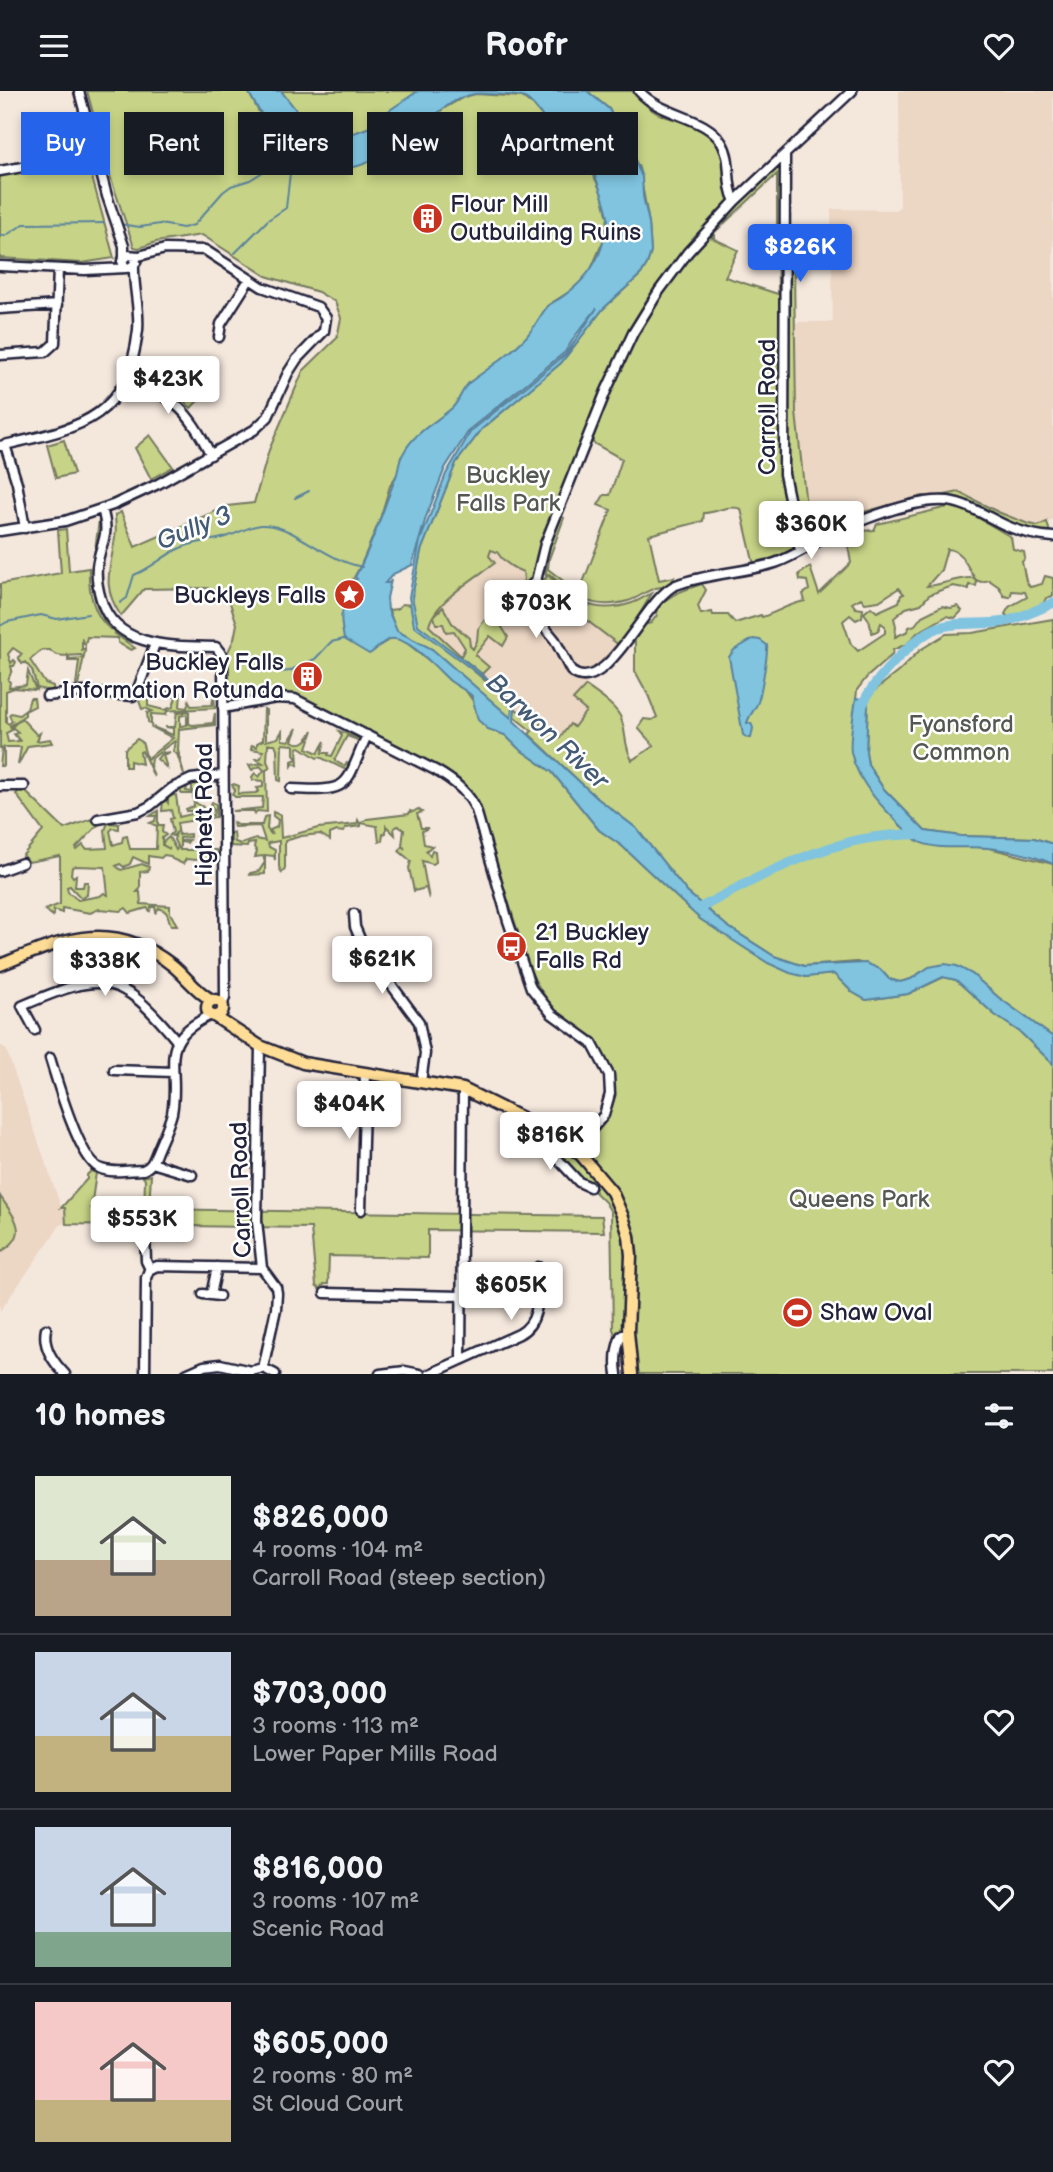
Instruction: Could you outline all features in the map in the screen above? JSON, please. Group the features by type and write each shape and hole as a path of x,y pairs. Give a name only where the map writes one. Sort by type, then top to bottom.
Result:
{"main road":[{"path":"0,965 65,940 101,936 123,940 150,951 172,965 242,1035 260,1046 303,1063 463,1089 540,1127 579,1154 604,1181 624,1217 631,1255 628,1332 632,1374"}],"street":[{"path":"79,91 84,112"},
{"path":"639,91 660,108 698,123 716,134 728,156 730,188 735,201"},
{"path":"852,91 735,201 688,252 659,291 634,333 606,391 545,544 536,580 519,596 555,640 574,674 588,677 601,671 667,589 687,582 760,567 800,551 842,529 924,502 958,503 1012,528 1036,536 1053,537"},
{"name":"Carroll Road","path":"785,156 784,474 800,551"},
{"path":"0,171 21,167"},
{"path":"24,528 17,483 2,445 68,428 93,418 107,407 127,377 138,329 135,282 102,175"},
{"path":"0,266 85,270 113,267 165,249 198,249 218,257 249,280 318,307 324,313 325,327 291,367 277,401 262,424 134,496 65,521 0,531"},
{"path":"0,355 36,353 50,348 57,335 58,269"},
{"path":"219,337 221,324 249,280"},
{"path":"0,309 57,306"},
{"path":"127,377 167,397 183,409 195,424 211,455"},
{"path":"43,697 83,692 134,696 155,644 128,634 113,621 103,606 97,570 107,530 102,509"},
{"name":"Highett Road","path":"155,644 216,647 223,656 224,985 214,1008"},
{"path":"223,708 286,698 304,703 446,776 469,796 476,810 508,921 531,988 552,1014 592,1043 605,1063 611,1087 604,1115 589,1133 555,1149 554,1155 578,1180 590,1187"},
{"path":"291,789 330,790 342,786 368,735"},
{"path":"98,819 144,809 172,788 191,779 223,775"},
{"path":"0,786 24,786"},
{"path":"0,871 22,863"},
{"path":"354,913 355,927 364,948 419,1022 425,1053 421,1082"},
{"path":"35,1030 22,1006 69,986 108,984 123,989 144,1003 177,1041"},
{"path":"50,1058 69,1114 93,1163 107,1170 143,1170 152,1163 172,1111 174,1049 177,1041 214,1008"},
{"name":"Carroll Road","path":"260,1046 256,1210 262,1268 276,1287 277,1293 276,1310 263,1368"},
{"path":"114,1070 173,1072"},
{"path":"361,1210 365,1073"},
{"path":"461,1360 463,1089"},
{"path":"152,1163 192,1175"},
{"path":"145,1235 146,1261 150,1269"},
{"path":"145,1374 146,1278 150,1269 157,1266 262,1268"},
{"path":"211,1295 217,1267"},
{"path":"430,1374 530,1327 536,1312 538,1267"},
{"path":"325,1293 462,1296"},
{"path":"46,1329 44,1337 49,1353 65,1374"},
{"path":"617,1374 615,1360 619,1343 622,1335 628,1332"},
{"path":"186,1374 212,1364 250,1371 263,1368 275,1374"},
{"path":"380,1374 405,1371 419,1374"}],"shaded area":[{"path":"899,91 1053,91 1053,520 1038,526 998,512 959,492 935,497 923,496 860,513 809,535 796,412 796,322 833,322 831,209 895,210 900,207"},
{"path":"490,545 623,649 607,670 589,681 573,700 586,710 559,745 424,626"},
{"path":"0,1045 6,1049 61,1207 65,1207 66,1224 61,1224 0,1311"}],"green space":[{"name":"Queens Park","path":"87,91 248,91 259,112 238,112 238,175 353,175 353,166 367,162 367,175 463,175 463,112 439,112 464,97 476,94 522,97 539,112 477,112 477,175 594,175 608,218 604,239 589,274 572,290 547,306 524,340 502,360 469,383 453,408 431,425 401,457 398,473 390,486 379,522 352,581 350,602 375,648 393,638 403,640 449,680 466,691 475,704 475,711 494,731 505,735 518,748 552,772 599,830 622,846 700,919 748,949 805,977 834,974 852,992 866,1000 908,994 944,977 956,980 995,1015 1020,1032 1053,1064 1053,1141 1049,1160 1053,1185 1053,1374 637,1374 634,1329 637,1262 635,1238 626,1209 610,1182 579,1147 607,1116 614,1091 610,1069 598,1049 556,1011 541,992 530,970 475,797 458,778 294,694 233,701 227,696 227,654 237,624 229,600 220,592 207,588 144,589 121,616 115,605 109,577 116,534 115,515 121,512 135,547 227,506 254,503 269,450 303,371 337,338 341,318 335,302 318,292 266,276 202,235 134,247 110,175 110,112 93,112"},
{"path":"281,91 418,91 390,112 367,112 367,128 354,133 353,112 298,112"},
{"name":"Buckley Falls Park","path":"587,91 633,91 657,113 709,132 720,144 723,152 726,185 734,201 667,277 637,329 659,295 706,235 738,250 725,277 778,294 777,233 785,233 787,266 788,270 794,270 796,412 809,534 860,513 923,496 935,497 959,492 1026,523 1038,526 1047,522 1050,533 1018,529 966,504 944,497 858,521 812,543 802,542 786,475 783,474 800,549 757,565 753,561 741,509 704,513 703,521 649,535 659,580 674,577 668,585 615,604 585,600 549,574 546,575 547,547 558,517 561,516 564,518 548,569 579,593 611,510 598,505 604,495 610,495 622,459 593,443 592,433 635,334 605,392 537,569 535,568 533,583 526,588 520,585 524,580 523,572 508,565 497,552 491,550 489,556 495,563 447,599 432,617 429,626 461,656 465,648 454,631 446,632 443,624 436,624 434,616 443,607 452,623 469,638 473,649 478,629 490,613 494,614 508,637 503,646 490,636 475,655 489,667 482,674 466,661 462,661 509,701 513,707 511,718 432,649 396,631 389,610 397,609 402,604 413,605 412,597 421,551 456,463 482,429 561,363 603,309 641,274 647,264 651,252 649,223 638,166 638,112 611,112"},
{"path":"776,168 781,169 782,231 777,231 777,174 714,233 714,237 712,236 710,231"},
{"path":"21,172 21,175 91,175 114,258 82,263 0,258 0,176"},
{"path":"195,370 214,384 191,408 181,398"},
{"path":"150,435 173,467 151,479 135,448"},
{"path":"64,440 74,474 56,478 47,445"},
{"path":"956,505 1011,537 1013,549 1024,552 1025,558 1022,562 1030,587 1042,584 1045,576 1053,578 1053,596 1046,598 1042,606 1009,618 1005,614 1009,607 1027,597 1025,592 1012,591 1010,597 1004,596 999,587 989,580 976,580 961,556 947,549 941,570 927,586 973,578 977,582 976,586 969,585 969,589 953,586 941,590 929,595 921,604 906,608 894,618 895,637 908,631 922,616 942,606 958,606 962,611 955,618 947,616 917,633 907,644 893,650 892,655 867,677 857,690 851,751 899,824 922,843 989,848 1053,864 1053,1037 998,997 972,974 921,972 900,982 889,979 880,969 857,962 804,966 774,956 727,926 687,892 636,828 597,798 529,734 532,731 514,717 515,708 523,715 529,712 540,721 540,726 544,729 547,727 560,738 570,724 574,727 586,711 573,700 586,686 609,703 620,716 632,760 654,746 638,728 644,719 652,720 657,717 635,671 635,635 639,626 651,623 665,601 702,584 706,590 698,606 701,614 712,612 713,615 728,615 735,623 761,615 762,617 805,601 803,594 809,590 807,581 800,580 799,574 810,567 819,594 851,563 847,539 861,531 874,530 877,524","holes":["899,588 904,594 899,602 877,612 871,607 864,613 872,633 878,631 881,623 885,626 885,633 858,651 851,644 843,621 850,615 856,620 862,617 863,609 856,608 852,603 861,598 865,603 879,601"]},
{"path":"99,519 102,531 94,582 99,606 110,625 133,643 114,633 135,648 131,650 118,643 118,638 87,637 85,645 82,640 82,650 85,648 85,651 78,686 79,661 68,661 68,656 70,659 83,658 81,655 60,656 50,650 42,650 30,660 45,683 53,686 53,692 37,688 32,670 25,662 22,664 18,657 22,654 13,648 8,654 11,663 14,660 16,662 11,666 9,687 26,685 28,671 36,690 14,688 6,691 6,722 9,724 12,721 9,715 19,715 27,709 30,698 34,698 35,706 25,711 25,715 10,726 12,730 6,733 8,742 20,741 14,734 18,732 12,727 21,718 37,735 40,733 37,741 50,739 52,743 28,746 18,765 21,747 4,747 4,766 0,766 0,584 61,573 58,530 66,529 69,571 89,568 93,602 100,617 111,630 96,603 93,590 93,563"},
{"path":"548,575 576,598 606,608 635,602 652,593 619,645 538,583 539,579 545,579"},
{"name":"Fyansford Common","path":"1053,619 1053,844 1034,838 961,836 925,831 883,788 868,764 868,700 874,691 920,650 946,634 972,633"},
{"path":"168,684 162,691 181,693 180,707 187,708 189,701 191,706 212,705 214,695 215,708 179,710 179,713 189,711 189,714 180,716 180,726 187,725 189,716 189,724 213,723 215,713 215,725 179,729 178,750 184,775 177,754 173,752 175,741 162,750 163,753 170,752 163,755 167,768 157,759 160,752 151,759 154,777 142,751 142,764 130,761 130,767 125,767 125,749 137,739 142,742 147,759 173,738 150,726 173,735 173,728 165,727 175,727 177,710 167,711 166,715 151,714 151,724 148,722 147,713 152,711 142,709 139,701 142,697 148,698 148,706 164,710 173,707 176,697 158,693"},
{"path":"264,709 266,741 278,738 282,731 282,740 289,741 297,728 292,741 302,743 313,730 307,748 318,753 325,741 322,753 332,756 342,736 339,731 360,741 347,736 335,759 344,766 347,763 349,765 346,770 317,758 300,747 297,748 298,765 294,763 292,766 292,761 297,759 294,745 282,744 281,781 278,780 277,749 275,744 268,744 267,761 270,768 266,770 267,812 257,811 255,814 254,811 232,811 262,808 263,797 235,797 232,794 235,790 232,785 239,786 238,794 256,793 259,791 257,788 263,787 263,781 253,780 252,777 255,773 259,777 264,770 260,766 252,770 249,765 263,763 256,759 261,758 263,751 251,749 252,745 257,747 257,743 263,740"},
{"path":"201,782 203,792 195,793 196,803 203,807 198,809 199,817 213,815 214,810 210,806 212,802 216,804 216,817 177,823 179,835 190,834 190,837 180,838 180,841 189,840 187,843 180,842 180,850 216,850 216,861 204,864 200,857 196,860 186,859 183,864 164,855 161,858 148,856 148,864 133,857 130,864 124,867 120,864 116,866 121,870 142,864 149,867 148,871 140,872 140,889 137,892 140,892 141,904 170,906 170,913 177,925 171,925 167,913 159,908 156,912 155,907 151,907 150,911 147,908 130,913 126,908 121,911 99,909 90,913 62,908 62,913 54,910 53,916 45,910 60,904 60,856 29,862 23,855 43,831 16,794 19,791 26,792 64,829 92,819 98,825 77,850 83,845 86,849 107,848 105,830 108,823 119,824 119,829 113,828 110,831 113,845 122,842 123,837 127,836 130,849 156,849 157,826 150,823 155,821 156,816 150,816 158,811 158,825 163,825 162,832 166,835 162,838 162,845 170,849 163,845 169,837 176,850 176,833 170,835 173,832 171,810 162,811 163,801 165,799 168,803 168,796 176,795 179,817 192,814 192,811 186,809 194,806 193,794 182,794 178,788 188,783 186,791 192,792 192,783","holes":["72,867 105,867 108,895 104,893 78,900 68,892 67,887 70,886 81,898 87,895 88,882 84,882 83,887 75,887 76,875 73,877 71,874"]},
{"path":"418,809 422,812 417,814 421,828 428,828 422,831 424,844 432,846 426,851 430,856 432,850 435,851 436,862 433,864 422,861 429,899 426,888 414,891 409,868 411,861 399,851 402,846 405,849 402,845 404,830 398,826 394,828 395,835 386,826 386,833 379,842 377,826 361,823 367,819 409,814 410,811"},
{"path":"273,812 280,815 281,838 318,828 357,824 358,820 361,823 361,826 330,834 330,840 320,834 285,841 285,868 282,873 279,867 279,841 268,843 269,847 275,850 275,860 274,856 265,855 265,862 263,856 255,857 255,843 248,844 247,847 231,846 231,833 234,832 235,842 241,844 256,839 265,841 260,826 234,827 233,823 262,825 264,817 268,816 267,829 272,835 270,830 277,827 278,820 273,816"},
{"path":"265,862 265,874 249,875 259,871"},
{"path":"558,1149 562,1149 595,1177 606,1192 620,1226 624,1245 625,1312 624,1325 617,1340 613,1329 611,1212 594,1191 594,1183 582,1180 557,1155"},
{"path":"91,1171 96,1173 91,1208 144,1209 143,1177 151,1175 149,1209 602,1216 604,1232 428,1230 428,1258 329,1256 328,1284 319,1289 316,1286 311,1228 66,1224 65,1208 61,1208"},
{"path":"0,1196 15,1218 18,1232 10,1246 0,1252"}],"water":[{"path":"248,91 281,91 298,112 260,112"},
{"path":"418,91 587,91 610,112 539,112 522,97 483,94 458,99 439,112 387,112"},
{"path":"367,128 367,163 353,167 353,133"},
{"path":"638,168 642,177 649,223 651,252 647,264 641,274 603,309 561,363 482,429 456,463 421,551 412,597 418,625 501,690 515,706 514,721 597,798 636,828 687,892 727,926 774,956 804,966 866,963 880,969 889,979 900,982 911,979 929,967 945,964 957,966 972,974 998,997 1053,1037 1053,1064 1020,1032 995,1015 956,980 943,977 908,994 866,1000 852,992 834,974 806,977 768,963 700,919 622,846 599,830 552,772 518,748 505,735 488,729 478,720 472,696 449,680 414,648 398,639 391,639 369,654 344,639 342,614 343,609 350,603 352,581 357,579 355,577 373,539 408,446 452,408 470,382 518,345 549,305 570,291 594,264 608,218 594,175 638,175","holes":["597,308 566,354 471,431 446,474 420,541 409,597 414,626 489,682 512,707 511,718 432,649 397,631 388,610 387,598 391,580 385,583 393,574 412,565 426,517 445,468 470,429 565,352"]},
{"path":"753,639 767,645 767,650 757,705 747,723 751,723 753,728 751,738 748,738 743,735 729,657 734,650"},
{"path":"856,698 868,700 868,765 883,788 925,831 961,836 1034,838 1053,844 1053,864 1004,850 932,846 916,840 868,789 855,765 851,740"}],"waterway":[{"path":"119,224 140,227 160,224 183,228 194,225 223,192 258,175"},
{"path":"235,253 268,220 286,208 290,175"},
{"path":"0,235 5,236 24,224 104,223"},
{"path":"295,498 309,491"},
{"name":"Gully 3","path":"120,603 127,598 134,575 176,550 259,525 278,527 334,557 362,567"},
{"path":"861,710 872,688 893,663 927,633 953,625 1008,621 1053,603"},
{"name":"Gully 3","path":"0,626 41,615 57,619 88,614"},
{"path":"281,672 315,659 331,642 344,639"},
{"path":"698,909 772,871 830,848 867,838 919,834"}],"place":[{"name":"Flour Mill Outbuilding Ruins","path":"427,218"},
{"name":"Buckleys Falls","path":"349,595"},
{"name":"Buckley Falls Information Rotunda","path":"307,676"},
{"name":"21 Buckley Falls Rd","path":"512,946"},
{"name":"Shaw Oval","path":"797,1312"}],"water label":[{"name":"Barwon River","path":"547,732"}]}
